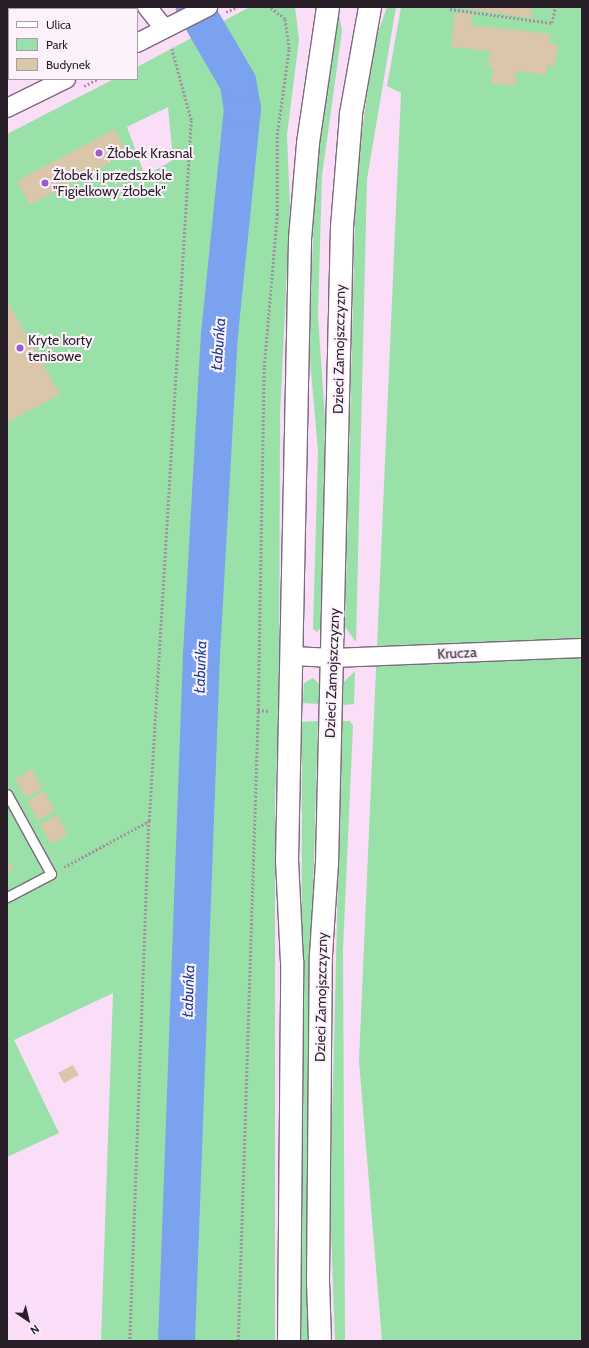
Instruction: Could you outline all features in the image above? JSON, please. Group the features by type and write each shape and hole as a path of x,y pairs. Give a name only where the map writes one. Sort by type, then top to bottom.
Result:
{"main road":[{"name":"Dzieci Zamojszczyzny","path":"289,1341 292,962 287,861 300,239 309,135 328,7"},
{"name":"Dzieci Zamojszczyzny","path":"320,1341 318,1273 321,955 327,862 344,191 351,114 370,7"}],"street":[{"path":"147,7 170,32"},
{"path":"138,43 170,32 216,10"},
{"path":"7,108 64,80"},
{"name":"Krucza","path":"292,656 333,658 582,648"}],"lane":[{"path":"7,794 51,874 7,896"}],"path":[{"path":"216,10 237,7"},
{"path":"238,1341 258,710 264,367 277,215 277,134 289,49 285,18 269,7"},
{"path":"450,9 552,23 555,7"},
{"path":"130,1341 149,821 191,120 170,32"},
{"path":"51,874 149,821"}],"green space":[{"path":"250,7 295,7 299,40 287,135 290,207 280,415 279,711 275,794 275,1341 101,1341 113,993 14,1040 59,1133 7,1157 7,134 112,80 138,80 138,66","holes":["168,107 173,160 145,176 127,127"]},
{"path":"387,7 396,7 367,179 356,642 345,627 356,176 374,44"},
{"path":"401,7 582,7 582,1341 382,1341 359,1061 401,93 387,86"},
{"path":"339,13 342,31 322,176 318,315 325,421 321,628 317,632 313,629 318,451 309,349 315,180 321,118"},
{"path":"355,671 354,704 342,705 344,682"},
{"path":"313,678 320,685 319,704 303,703 304,683"},
{"path":"318,721 308,1065 309,1341 301,1341 302,722"},
{"path":"342,721 350,721 353,726 343,949 345,1341 335,1341 330,1202"}],"building":[{"path":"59,7 88,8 60,8"},
{"path":"457,7 532,7 531,18"},
{"path":"455,12 473,13 471,25 551,34 549,43 558,44 555,66 547,65 546,75 516,71 515,86 491,83 493,67 488,66 490,51 451,47"},
{"path":"115,129 127,153 30,205 17,181"},
{"name":"Kryte korty tenisowe","path":"7,301 60,394 7,423"},
{"path":"32,769 42,789 26,798 15,779"},
{"path":"44,791 55,811 38,820 27,801"},
{"path":"57,815 68,835 51,844 40,824"},
{"path":"7,858 13,869 7,872"},
{"path":"73,1065 79,1075 64,1083 58,1073"}],"waterway":[{"name":"Łabuńka","path":"176,1341 201,654 219,334 242,108 237,81 194,7"}],"place":[{"name":"Żłobek Krasnal","path":"99,153"},
{"name":"Żłobek i przedszkole \"Figielkowy żłobek\"","path":"45,183"},
{"name":"Kryte korty tenisowe","path":"20,348"}]}
